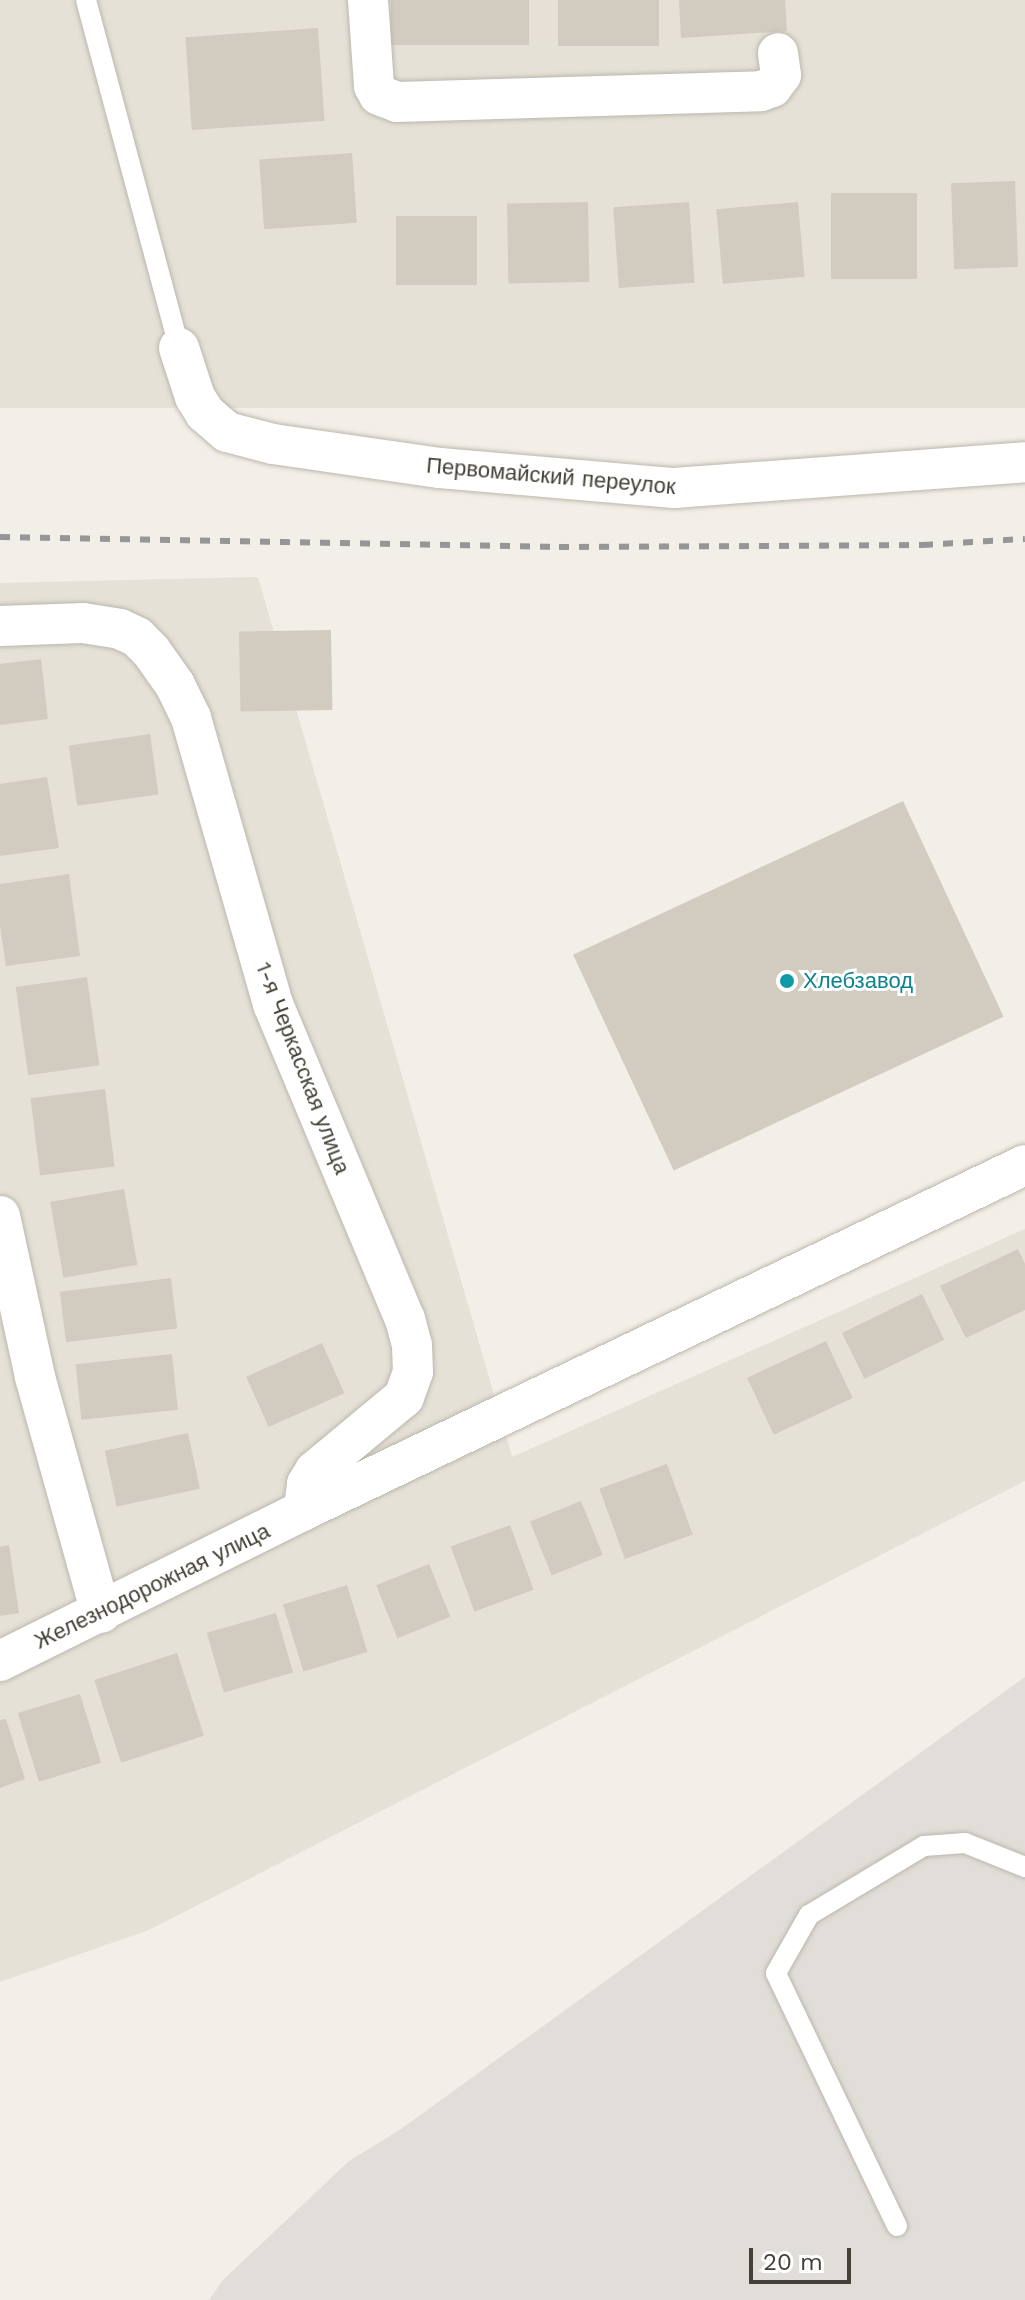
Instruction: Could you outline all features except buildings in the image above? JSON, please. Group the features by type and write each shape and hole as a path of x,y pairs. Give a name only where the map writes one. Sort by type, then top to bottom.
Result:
{"street":[{"path":"368,0 374,86 379,95 397,102 761,91 772,87 781,75 778,53"},
{"name":"Первомайский переулок","path":"179,348 195,397 205,413 227,432 273,444 440,468 674,488 1025,462"},
{"name":"1-я Черкасская улица","path":"0,626 83,623 120,629 144,644 175,685 191,718 273,1004 405,1319 412,1345 413,1372 404,1397 315,1471 307,1484 304,1510"},
{"name":"Железнодорожная улица","path":"0,1661 304,1510 1025,1165"},
{"path":"0,1216 35,1377 101,1613"}],"lane":[{"path":"86,0 179,348"},
{"path":"897,2226 776,1973 809,1915 924,1846 965,1843 1025,1867"}],"shaded area":[{"path":"0,0 1025,0 1025,408 0,408"},
{"path":"258,577 512,1457 1025,1229 1025,1481 149,1930 0,1982 0,583"},
{"path":"1025,1677 1025,2300 209,2300 223,2280 349,2161 401,2129"}],"railway":[{"path":"0,537 559,547 923,545 1025,539"}],"place":[{"name":"Хлебзавод","path":"787,981"}]}
